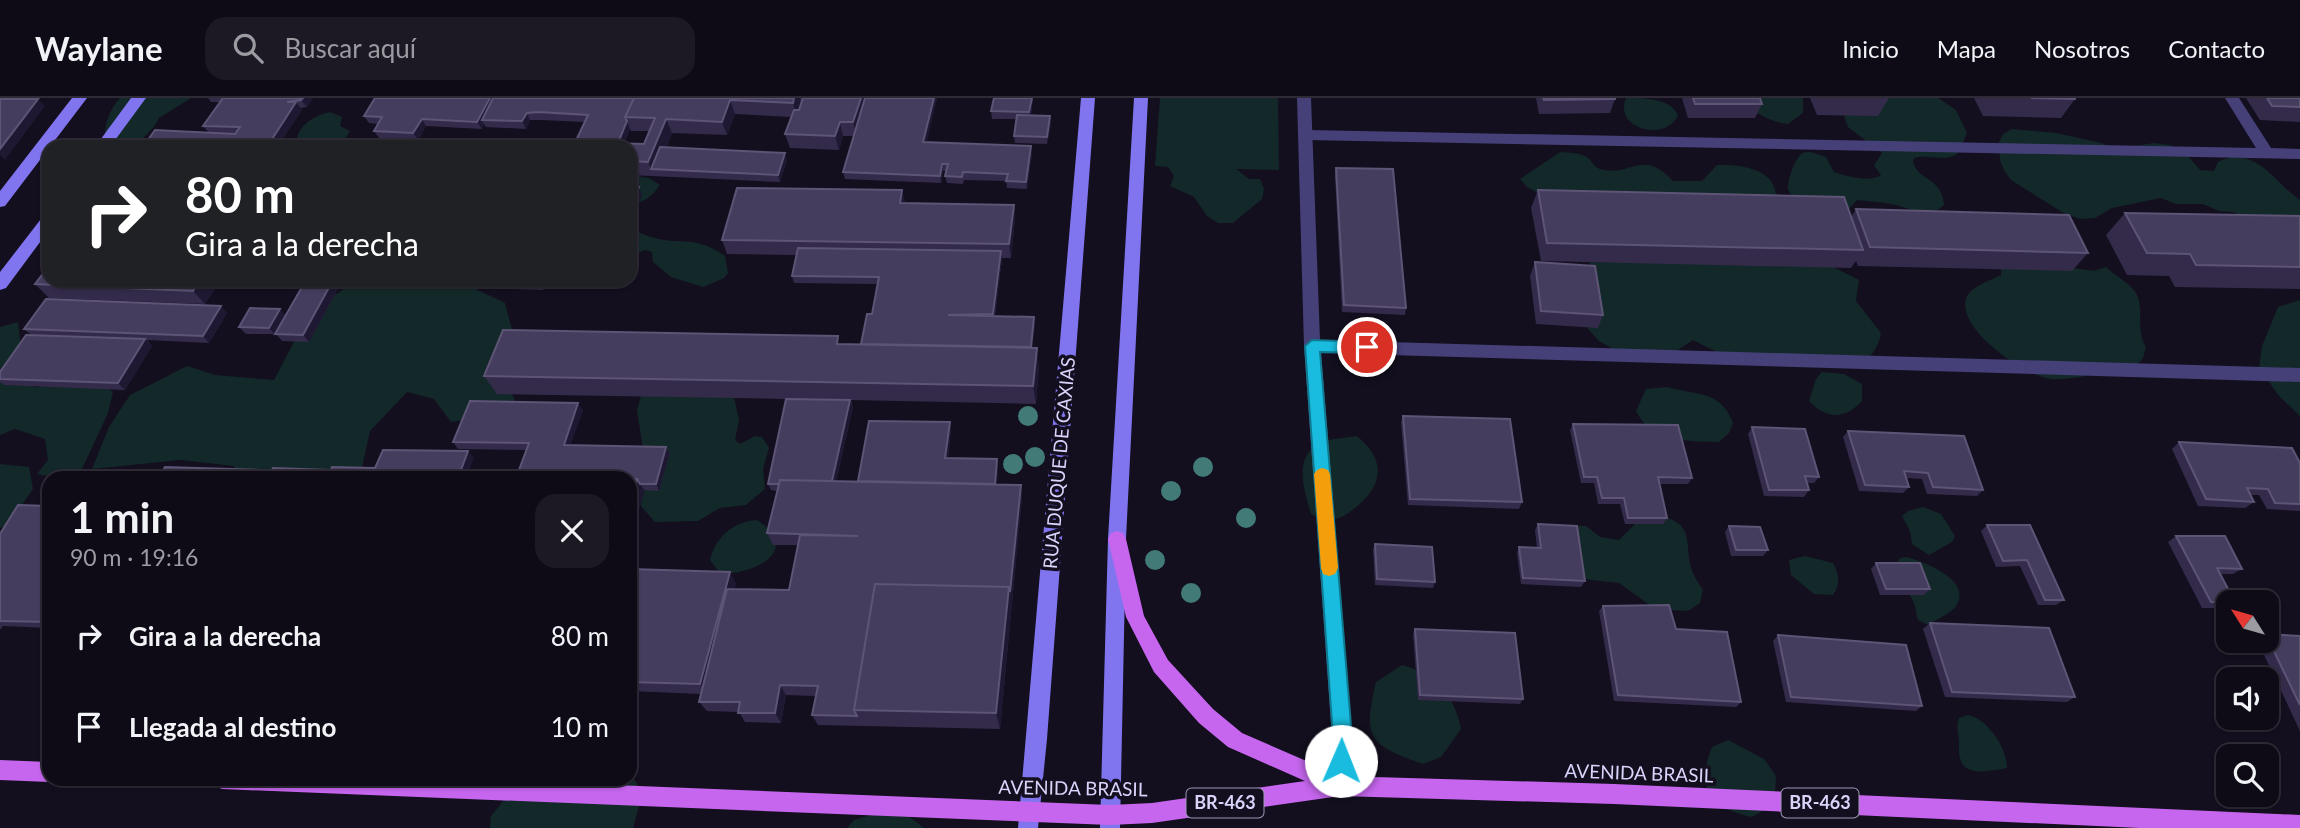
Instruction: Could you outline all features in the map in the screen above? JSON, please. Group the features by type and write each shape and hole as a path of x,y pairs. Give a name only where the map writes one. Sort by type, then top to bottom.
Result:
{"main road":[{"path":"48,140 80,98"},
{"path":"107,140 139,98"},
{"name":"RUA DUQUE DE CAXIAS","path":"1029,819 1088,98"},
{"path":"1110,821 1117,539 1141,98"},
{"path":"0,202 42,147"},
{"path":"0,284 42,228"},
{"path":"1117,539 1135,617 1161,666 1197,706 1235,740 1340,786"},
{"path":"0,770 42,772"},
{"name":"AVENIDA BRASIL","path":"363,786 1110,821 1340,786 1614,794 2300,825"}],"street":[{"path":"1304,98 1312,346 1342,737 1340,786"},
{"path":"2232,98 2267,153"},
{"path":"1307,135 2300,154"},
{"path":"1312,346 2300,375"}],"green space":[{"path":"120,98 191,98 159,118 141,140 106,140 107,121"},
{"path":"1160,98 1278,98 1279,170 1236,169 1249,179 1260,179 1264,189 1262,199 1233,223 1218,223 1207,216 1194,197 1170,186 1174,176 1168,167 1155,166"},
{"path":"1626,98 1663,102 1678,115 1672,123 1663,128 1643,129 1627,118 1624,109"},
{"path":"1742,98 1803,98 1803,113 1788,124 1781,123 1757,112"},
{"path":"1846,98 1938,98 1956,110 1967,133 1960,150 1951,157 1919,157 1914,158 1913,162 1915,168 1939,189 1944,205 1932,212 1925,212 1887,203 1857,200 1847,211 1795,198 1791,194 1788,185 1792,169 1800,155 1806,152 1826,157 1834,172 1839,174 1864,179 1881,175 1874,165 1882,153 1848,127 1841,107"},
{"path":"330,112 342,117 340,126 350,131 343,140 297,140 302,127 318,116"},
{"path":"2012,129 2056,133 2117,149 2154,143 2169,145 2183,150 2200,170 2214,171 2218,162 2243,158 2264,168 2300,200 2300,224 2263,226 2233,212 2219,211 2203,204 2176,204 2161,198 2112,208 2095,218 2081,219 2065,214 2011,180 2004,170 2000,160 1999,142 2003,134"},
{"path":"1560,152 1582,155 1598,168 1610,171 1653,166 1673,181 1702,181 1717,165 1747,168 1765,175 1772,182 1776,201 1552,201 1527,187 1520,179"},
{"path":"637,176 649,178 660,185 654,193 639,202"},
{"path":"637,232 651,237 705,245 725,256 728,273 724,278 703,287 671,277 653,262 652,252 645,250 637,253"},
{"path":"2012,259 2094,271 2106,267 2137,295 2141,332 2146,347 2143,358 2136,366 2080,377 2051,379 2025,370 1995,350 1972,324 1966,311 1966,299 1976,287 2001,275 2001,264"},
{"path":"1590,262 1827,264 1859,280 1856,301 1881,333 1880,338 1873,353 1863,362 1721,354 1693,340 1672,354 1627,357 1599,341 1588,329 1583,317"},
{"path":"347,287 471,287 505,303 515,341 504,383 515,399 508,414 451,422 434,399 407,392 370,431 361,471 234,471 234,466 180,460 92,469 109,427 130,395 187,366 215,375 274,380 310,311"},
{"path":"2300,300 2300,416 2279,396 2259,368 2262,346 2278,307"},
{"path":"18,322 21,347 17,374 34,387 99,381 113,392 108,413 81,471 42,471 42,475 37,474 48,460 45,439 15,429 0,435 0,327"},
{"path":"1822,372 1844,374 1862,384 1862,401 1849,412 1836,415 1815,407 1809,401 1816,379"},
{"path":"731,384 739,420 735,440 740,444 755,436 762,437 769,448 763,469 765,489 746,505 720,508 698,521 655,522 641,506 644,455 637,410 641,396"},
{"path":"1667,387 1706,396 1721,404 1733,423 1729,433 1719,442 1695,441 1661,435 1651,429 1636,411 1646,389"},
{"path":"1357,436 1374,456 1377,465 1378,475 1370,494 1349,513 1332,520 1311,514 1303,477 1305,459 1310,451 1321,443"},
{"path":"0,464 29,467 33,489 8,525 0,528"},
{"path":"1923,507 1941,514 1955,536 1952,542 1929,555 1912,544 1910,531 1902,516 1908,511"},
{"path":"1654,515 1678,523 1687,537 1690,565 1703,590 1700,603 1688,611 1651,606 1619,583 1583,579 1565,526 1586,526 1600,537 1619,540 1639,520"},
{"path":"757,520 770,531 776,542 775,551 759,565 734,573 720,574 710,560 716,544 733,527"},
{"path":"1805,556 1833,563 1838,579 1833,595 1814,594 1791,575 1789,560"},
{"path":"1907,557 1944,574 1958,588 1959,597 1954,609 1928,625 1918,620 1915,605 1897,575 1896,564 1900,558"},
{"path":"1402,665 1424,674 1441,688 1454,707 1461,729 1441,757 1423,764 1381,745 1374,738 1371,728 1370,717 1376,682"},
{"path":"1968,715 1983,722 1995,735 2004,752 2007,768 1973,771 1962,764 1957,725 1959,718"},
{"path":"1728,740 1764,759 1776,776 1775,794 1767,808 1752,817 1717,802 1706,785 1705,774 1712,747"},
{"path":"637,784 642,795 633,828 490,828 491,816 516,786 577,786 594,793 616,786"},
{"path":"897,807 924,828 847,828 854,820"}],"building":[{"path":"223,98 303,98 287,102 296,102 272,140 148,140 155,130 235,134 240,127 203,126"},
{"path":"375,98 490,98 477,122 422,119 413,133 374,131 382,117 364,116"},
{"path":"493,98 634,98 625,117 627,121 619,140 576,140 588,115 538,112 527,113 522,121 482,120"},
{"path":"634,98 794,98 793,103 730,100 722,122 666,119 648,162 637,161 637,144 644,144 655,118 625,117"},
{"path":"803,98 861,98 853,122 840,122 835,136 785,134 794,110 799,110"},
{"path":"865,98 934,98 923,142 1031,146 1026,182 1006,181 1008,174 963,172 962,177 945,176 948,164 942,164 940,176 843,172"},
{"path":"994,98 1032,98 1029,112 991,111"},
{"path":"1543,98 1615,98 1615,99 1544,100"},
{"path":"1693,98 1760,98 1762,104 1695,104"},
{"path":"2267,98 2300,98 2300,107 2272,106"},
{"path":"0,99 38,99 0,149"},
{"path":"1017,115 1050,116 1047,137 1014,136"},
{"path":"660,147 785,153 778,175 651,169"},
{"path":"1336,168 1393,169 1406,308 1344,305"},
{"path":"737,188 902,190 900,203 1014,205 1009,244 722,240"},
{"path":"1538,190 1844,197 1863,250 1547,243"},
{"path":"1856,209 2069,215 2088,253 1870,247"},
{"path":"2125,213 2300,216 2300,267 2196,265 2190,254 2147,253"},
{"path":"798,248 1001,251 993,314 948,315 1034,317 1031,347 861,344 867,314 872,314 879,277 792,276"},
{"path":"1535,262 1595,266 1603,315 1541,311"},
{"path":"42,275 42,284 35,284"},
{"path":"103,287 195,287 193,291"},
{"path":"302,287 329,287 303,335 275,334"},
{"path":"46,299 221,306 203,336 24,329"},
{"path":"250,308 280,309 269,328 239,327"},
{"path":"503,330 838,336 837,344 1037,348 1033,386 484,376"},
{"path":"26,335 145,339 118,383 0,379 0,372"},
{"path":"786,399 850,400 832,481 780,480 779,484 768,484"},
{"path":"470,401 578,403 564,445 666,447 656,484 640,484 637,471 519,471 529,443 453,442"},
{"path":"1403,416 1510,419 1522,502 1410,499"},
{"path":"869,421 950,422 945,458 997,459 995,484 858,481"},
{"path":"1573,424 1678,425 1692,478 1658,477 1667,518 1628,518 1624,498 1602,498 1597,477 1584,477"},
{"path":"1752,427 1805,429 1819,477 1805,476 1809,490 1769,490"},
{"path":"1848,431 1964,436 1983,490 1933,487 1928,473 1904,471 1909,487 1865,485"},
{"path":"2179,442 2292,448 2300,463 2300,504 2275,503 2268,489 2247,488 2254,502 2206,499"},
{"path":"383,450 468,451 461,471 272,471 273,468 375,468"},
{"path":"165,467 260,470 260,471 163,471"},
{"path":"780,480 1021,485 1010,592 1009,587 875,584 854,710 857,716 812,715 818,686 780,685 775,713 738,713 740,702 699,702 727,589 789,590 800,535 858,536 767,533"},
{"path":"18,505 42,506 42,622 0,621 0,534"},
{"path":"1538,524 1577,526 1585,581 1523,578 1519,547 1541,548"},
{"path":"1987,525 2030,525 2064,600 2045,600 2027,560 2003,561"},
{"path":"1729,526 1760,527 1768,550 1736,550"},
{"path":"2176,536 2225,536 2242,569 2217,568 2229,590 2216,590 2216,602 2211,602"},
{"path":"1375,544 1432,547 1435,582 1377,579"},
{"path":"1876,563 1920,563 1930,589 1886,589"},
{"path":"637,569 730,572 700,684 637,682"},
{"path":"875,584 1009,587 996,713 854,710"},
{"path":"1669,605 1676,629 1727,632 1741,702 1618,695 1603,606"},
{"path":"1930,623 2049,628 2075,697 1952,692"},
{"path":"1415,629 1515,633 1523,699 1420,695"},
{"path":"1778,635 1906,645 1922,706 1791,697"},
{"path":"2279,635 2300,636 2300,705 2275,653 2279,653"}],"slow traffic":[{"path":"1322,474 1329,568"}],"route":[{"path":"1341,761 1342,737 1312,346 1367,347"}]}
